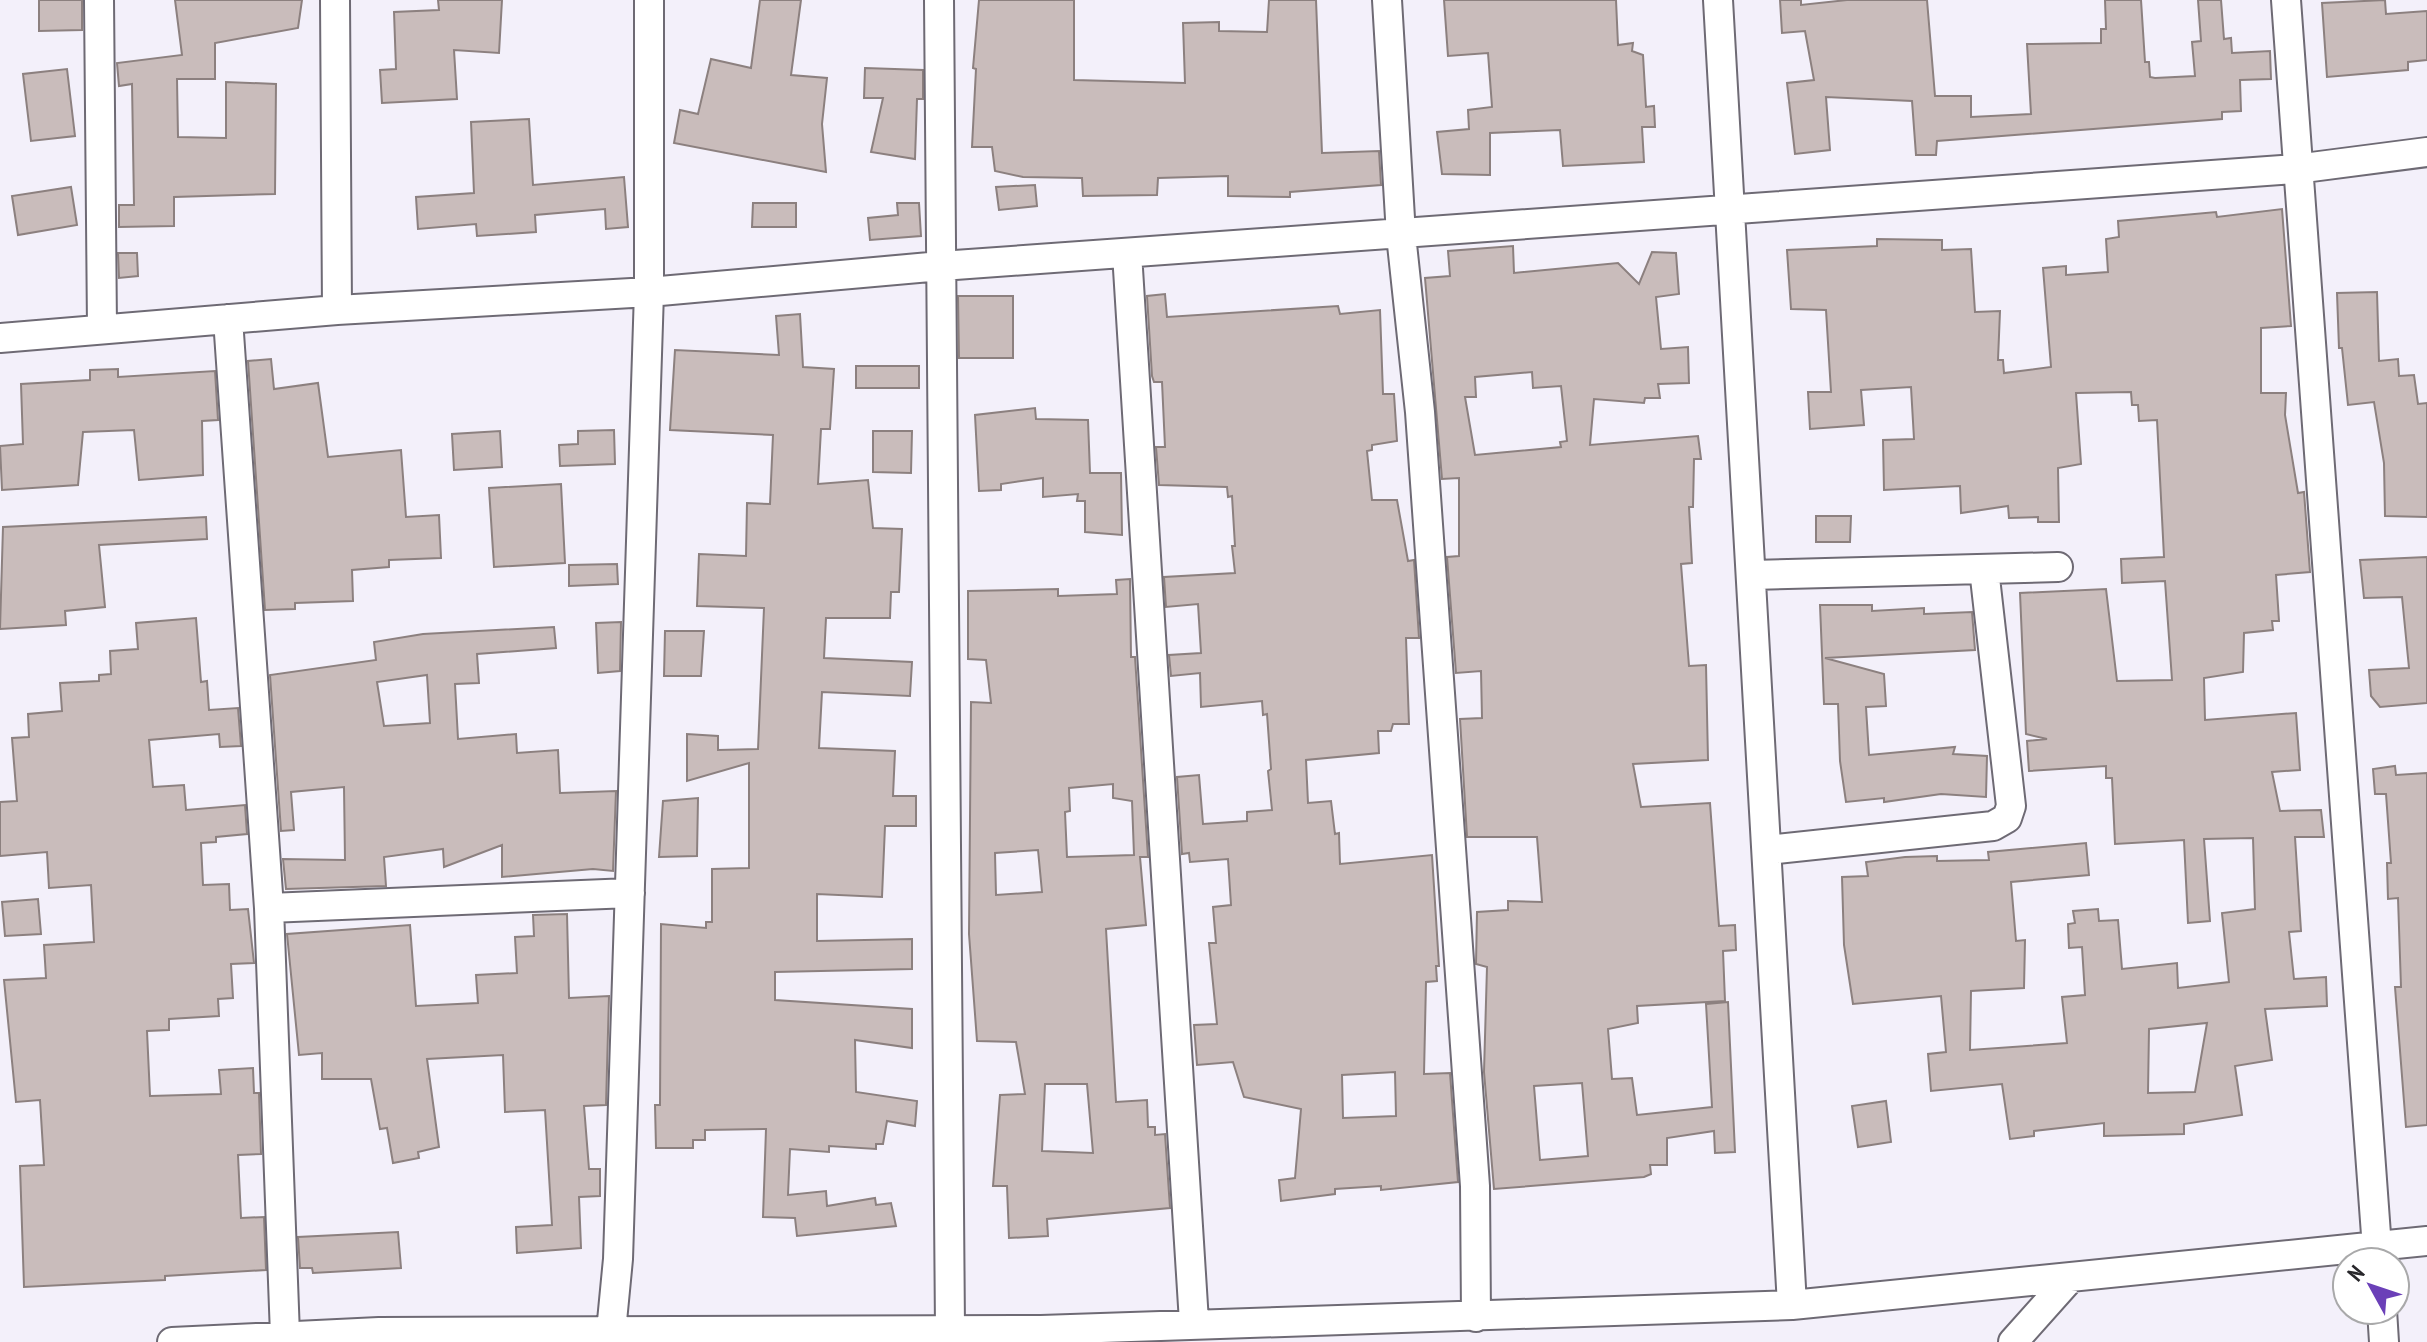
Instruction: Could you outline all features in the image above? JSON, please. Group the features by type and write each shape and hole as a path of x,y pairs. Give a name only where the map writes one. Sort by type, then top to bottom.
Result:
{"street":[{"path":"99,0 102,328"},
{"path":"335,0 337,310"},
{"path":"611,1336 618,1259 649,292 649,0"},
{"path":"939,0 950,1329"},
{"path":"1387,0 1401,235 1420,412 1474,1171 1476,1317"},
{"path":"1718,0 1792,1305"},
{"path":"2286,0 2377,1246"},
{"path":"0,338 337,310 649,292 941,266 2296,169 2427,152"},
{"path":"1127,253 1194,1322"},
{"path":"228,319 269,908 285,1335"},
{"path":"1752,575 2058,567"},
{"path":"1767,850 1993,826 2007,818 2011,806 1984,569"},
{"path":"269,908 630,893"},
{"path":"172,1342 285,1335 611,1336 950,1329 1042,1336 1194,1322 1476,1317 1792,1305 2071,1277 2331,1258"},
{"path":"2013,1342 2071,1277"}],"building":[{"path":"39,0 82,0 82,30 39,31"},
{"path":"175,0 302,0 298,28 215,43 215,79 177,79 178,137 226,138 226,82 276,84 275,194 174,197 174,226 119,227 119,205 134,205 132,84 119,86 117,63 182,55"},
{"path":"438,0 502,0 499,53 454,50 457,99 382,103 380,70 396,69 394,12 439,10"},
{"path":"760,0 801,0 791,75 827,78 822,124 826,172 674,143 680,110 698,114 711,59 751,68"},
{"path":"979,0 1074,0 1074,80 1185,83 1183,23 1219,22 1219,31 1267,32 1269,0 1316,0 1322,153 1379,151 1381,185 1290,192 1290,197 1228,196 1228,176 1158,178 1157,195 1083,196 1082,178 1023,177 995,171 992,147 972,147 976,69 973,68"},
{"path":"1444,0 1616,0 1618,45 1633,43 1632,51 1643,55 1646,107 1654,106 1655,127 1642,127 1644,162 1563,166 1560,130 1490,133 1490,175 1442,174 1437,132 1469,129 1468,110 1492,107 1488,53 1448,56"},
{"path":"1780,0 1801,0 1801,5 1847,0 1927,0 1935,96 1971,96 1971,117 2031,114 2027,44 2101,43 2101,29 2106,29 2105,0 2141,0 2145,62 2149,62 2150,77 2195,76 2192,42 2201,41 2198,0 2221,0 2224,39 2231,38 2232,53 2270,51 2271,79 2240,80 2241,111 2222,112 2222,119 1937,141 1936,155 1916,155 1912,101 1826,97 1830,150 1795,154 1787,83 1814,80 1805,31 1782,33"},
{"path":"2385,0 2386,14 2427,11 2427,60 2408,62 2408,70 2327,77 2322,3"},
{"path":"865,68 923,70 923,99 917,99 915,159 871,152 883,98 864,98"},
{"path":"67,69 75,136 31,141 23,74"},
{"path":"529,119 533,185 624,177 628,227 606,229 605,209 535,215 536,232 477,236 476,224 418,229 416,197 474,193 471,122"},
{"path":"1035,185 1037,206 999,210 996,187"},
{"path":"71,187 77,225 18,235 12,196"},
{"path":"753,203 796,203 796,227 752,227"},
{"path":"897,203 919,203 921,236 870,240 868,218 898,215"},
{"path":"2282,209 2291,326 2261,328 2261,393 2286,393 2285,415 2298,493 2304,492 2310,572 2276,575 2279,621 2272,621 2273,630 2244,633 2243,672 2204,678 2205,720 2296,713 2300,770 2272,772 2280,811 2321,810 2324,837 2295,837 2301,931 2289,932 2294,979 2326,977 2327,1006 2265,1009 2272,1060 2235,1066 2242,1115 2184,1124 2184,1134 2104,1136 2104,1123 2034,1131 2034,1136 2010,1139 2002,1084 1931,1091 1928,1054 1946,1052 1941,996 1853,1004 1844,945 1842,877 1868,876 1866,862 1937,856 1937,861 1989,860 1988,852 2086,843 2089,875 2011,882 2016,941 2025,940 2024,988 1971,991 1970,1050 2067,1043 2062,997 2085,995 2082,947 2069,948 2068,924 2075,923 2073,911 2098,909 2099,921 2118,920 2122,969 2177,963 2178,988 2229,982 2222,913 2255,909 2253,838 2204,839 2210,921 2188,923 2184,840 2115,844 2112,778 2106,778 2106,766 2029,771 2027,741 2047,739 2026,734 2020,593 2106,589 2117,681 2172,680 2165,581 2122,583 2121,559 2164,557 2157,420 2139,421 2138,405 2132,405 2131,392 2076,393 2081,464 2058,468 2059,522 2038,522 2038,517 2009,518 2008,506 1961,513 1960,486 1884,490 1883,440 1914,439 1911,387 1861,390 1864,425 1810,429 1808,392 1831,392 1826,310 1791,309 1787,250 1877,246 1877,239 1942,240 1942,250 1971,249 1975,312 2000,311 1998,360 2003,360 2004,373 2051,367 2043,268 2066,266 2066,275 2108,272 2106,239 2119,237 2118,221 2216,212 2217,217","holes":["2207,1023 2195,1092 2148,1093 2149,1029"]},
{"path":"1513,246 1514,273 1618,263 1639,284 1652,252 1676,253 1679,294 1656,297 1661,349 1688,347 1689,383 1658,384 1660,398 1645,398 1644,403 1594,399 1590,445 1698,436 1701,459 1694,459 1693,507 1689,507 1692,563 1681,564 1689,666 1706,665 1708,760 1633,764 1641,807 1710,803 1719,926 1735,925 1736,950 1723,951 1725,1001 1637,1006 1638,1023 1608,1029 1612,1079 1632,1078 1637,1115 1712,1107 1706,1004 1728,1002 1735,1152 1715,1153 1714,1131 1667,1138 1667,1165 1650,1165 1651,1174 1644,1177 1494,1189 1484,1072 1487,967 1476,964 1477,912 1508,910 1508,901 1542,902 1537,837 1467,837 1460,719 1482,718 1481,671 1456,673 1447,557 1459,556 1459,478 1442,479 1425,278 1450,276 1448,251","holes":["1532,372 1533,388 1561,386 1567,441 1560,442 1561,447 1475,455 1465,397 1476,397 1475,377","1582,1083 1588,1156 1540,1160 1534,1086"]},
{"path":"118,253 137,253 138,276 119,278"},
{"path":"2377,292 2379,361 2398,359 2399,376 2414,375 2418,404 2427,403 2427,517 2385,516 2384,463 2374,402 2348,405 2342,348 2339,348 2337,293"},
{"path":"1165,294 1167,317 1338,306 1340,314 1380,310 1383,394 1394,394 1397,441 1372,445 1372,450 1367,451 1372,500 1397,500 1408,561 1414,560 1419,638 1406,638 1409,724 1393,724 1391,731 1378,731 1379,753 1306,760 1308,803 1331,801 1335,834 1339,833 1340,864 1432,855 1439,966 1436,966 1437,981 1426,982 1424,1074 1450,1073 1458,1182 1381,1190 1381,1186 1335,1189 1335,1194 1281,1201 1279,1180 1295,1178 1301,1109 1244,1097 1233,1062 1197,1065 1194,1025 1217,1024 1209,943 1216,943 1213,907 1231,905 1228,859 1190,862 1189,853 1182,854 1177,777 1199,775 1203,824 1247,821 1247,812 1272,810 1268,771 1271,769 1267,714 1263,715 1262,701 1201,707 1200,673 1171,676 1169,655 1201,653 1198,604 1166,607 1164,577 1235,573 1232,496 1228,497 1227,487 1159,485 1156,447 1165,447 1162,382 1154,382 1152,376 1147,296","holes":["1395,1072 1396,1116 1343,1118 1342,1075"]},
{"path":"958,296 1013,296 1013,358 959,358"},
{"path":"800,314 803,367 834,369 830,429 821,429 818,484 868,480 873,528 902,529 899,592 891,592 890,618 826,618 824,658 912,662 910,696 822,692 819,748 895,751 893,796 916,796 916,826 885,826 882,897 817,894 817,941 912,939 912,969 775,972 775,1000 912,1009 912,1048 855,1040 856,1092 917,1101 915,1126 887,1121 883,1144 876,1144 876,1149 829,1146 829,1152 790,1149 788,1195 826,1191 827,1206 875,1198 876,1205 891,1203 896,1226 797,1236 795,1218 763,1217 766,1129 705,1130 705,1140 693,1140 693,1148 656,1148 655,1105 660,1105 661,924 706,928 706,922 712,922 712,869 749,868 749,763 687,781 687,734 718,736 718,750 758,749 764,608 697,606 699,554 746,556 747,503 770,504 773,435 670,430 675,350 779,355 776,316"},
{"path":"271,359 274,389 318,383 328,457 401,450 406,517 439,515 441,558 389,560 389,567 352,570 353,601 295,603 295,609 265,610 248,361"},
{"path":"856,366 919,366 919,388 856,388"},
{"path":"118,369 118,377 215,371 218,420 202,421 203,475 139,480 134,430 83,432 78,485 2,490 0,446 23,444 21,384 90,380 90,370"},
{"path":"1035,408 1036,419 1088,420 1090,473 1121,473 1122,535 1085,532 1085,501 1077,501 1078,494 1043,497 1043,478 1001,484 1001,490 979,491 975,415"},
{"path":"614,430 615,464 560,466 559,445 578,444 578,431"},
{"path":"500,431 502,467 454,470 452,434"},
{"path":"873,431 912,431 911,473 873,472"},
{"path":"561,484 565,563 494,567 489,488"},
{"path":"1816,516 1851,516 1850,542 1816,542"},
{"path":"206,517 207,539 99,545 105,607 65,611 66,625 0,629 3,527"},
{"path":"2427,557 2427,703 2380,707 2371,696 2369,670 2409,668 2402,597 2364,598 2360,560"},
{"path":"617,564 618,584 569,586 569,565"},
{"path":"1130,579 1131,657 1135,657 1148,857 1140,857 1146,925 1106,929 1116,1102 1147,1100 1148,1127 1155,1127 1155,1135 1165,1134 1170,1208 1047,1219 1048,1236 1009,1238 1007,1186 993,1186 1000,1095 1025,1094 1016,1042 977,1041 969,934 971,702 991,703 986,660 968,659 968,591 1058,589 1058,596 1117,594 1116,580","holes":["1113,784 1113,798 1132,801 1134,855 1067,857 1065,812 1070,811 1069,788","1038,850 1042,892 996,895 995,853","1045,1084 1087,1084 1093,1153 1042,1151"]},
{"path":"1820,605 1872,605 1872,611 1924,608 1924,614 1972,612 1975,650 1825,658 1884,674 1886,706 1866,707 1869,755 1955,747 1953,754 1987,756 1986,797 1941,794 1884,802 1884,798 1846,802 1840,761 1838,704 1824,704"},
{"path":"196,618 201,682 207,681 209,710 238,708 241,746 220,747 219,734 149,740 153,787 184,785 186,810 245,805 247,834 216,837 216,842 201,843 203,885 229,884 230,910 248,909 254,963 231,964 233,998 218,999 219,1016 169,1019 169,1030 147,1031 150,1096 221,1094 219,1070 253,1068 254,1093 259,1093 261,1154 238,1155 241,1218 264,1217 266,1270 165,1276 165,1280 24,1287 20,1166 44,1165 40,1100 16,1102 4,980 46,978 44,945 94,942 91,885 49,888 47,852 0,856 0,802 17,801 12,738 29,737 28,714 62,711 60,683 99,681 99,675 111,674 110,651 138,649 136,623"},
{"path":"621,622 620,671 598,673 596,623"},
{"path":"554,627 556,648 477,654 479,683 455,684 458,739 516,734 517,753 558,750 560,793 616,791 613,871 593,869 502,877 502,845 444,867 443,849 384,857 386,886 286,889 283,859 345,860 344,787 291,792 294,830 281,831 270,675 376,660 374,642 423,634","holes":["427,675 430,723 384,726 377,682"]},
{"path":"665,631 704,631 701,676 664,676"},
{"path":"2395,766 2396,775 2427,773 2427,1125 2406,1127 2395,987 2401,987 2398,898 2388,899 2387,863 2391,863 2386,794 2375,794 2373,769"},
{"path":"698,798 697,856 659,857 663,801"},
{"path":"38,899 41,934 5,936 2,902"},
{"path":"567,914 569,998 609,996 606,1105 584,1106 589,1169 600,1169 600,1196 579,1197 581,1248 517,1253 516,1227 552,1225 545,1110 505,1112 503,1055 427,1059 439,1147 418,1152 419,1158 393,1163 387,1128 380,1129 371,1079 322,1079 322,1053 299,1055 287,934 410,925 416,1006 478,1003 476,975 517,973 515,937 534,936 533,915"},
{"path":"1886,1101 1891,1142 1858,1147 1852,1106"},
{"path":"398,1232 401,1268 313,1273 312,1268 300,1268 298,1237"}]}
